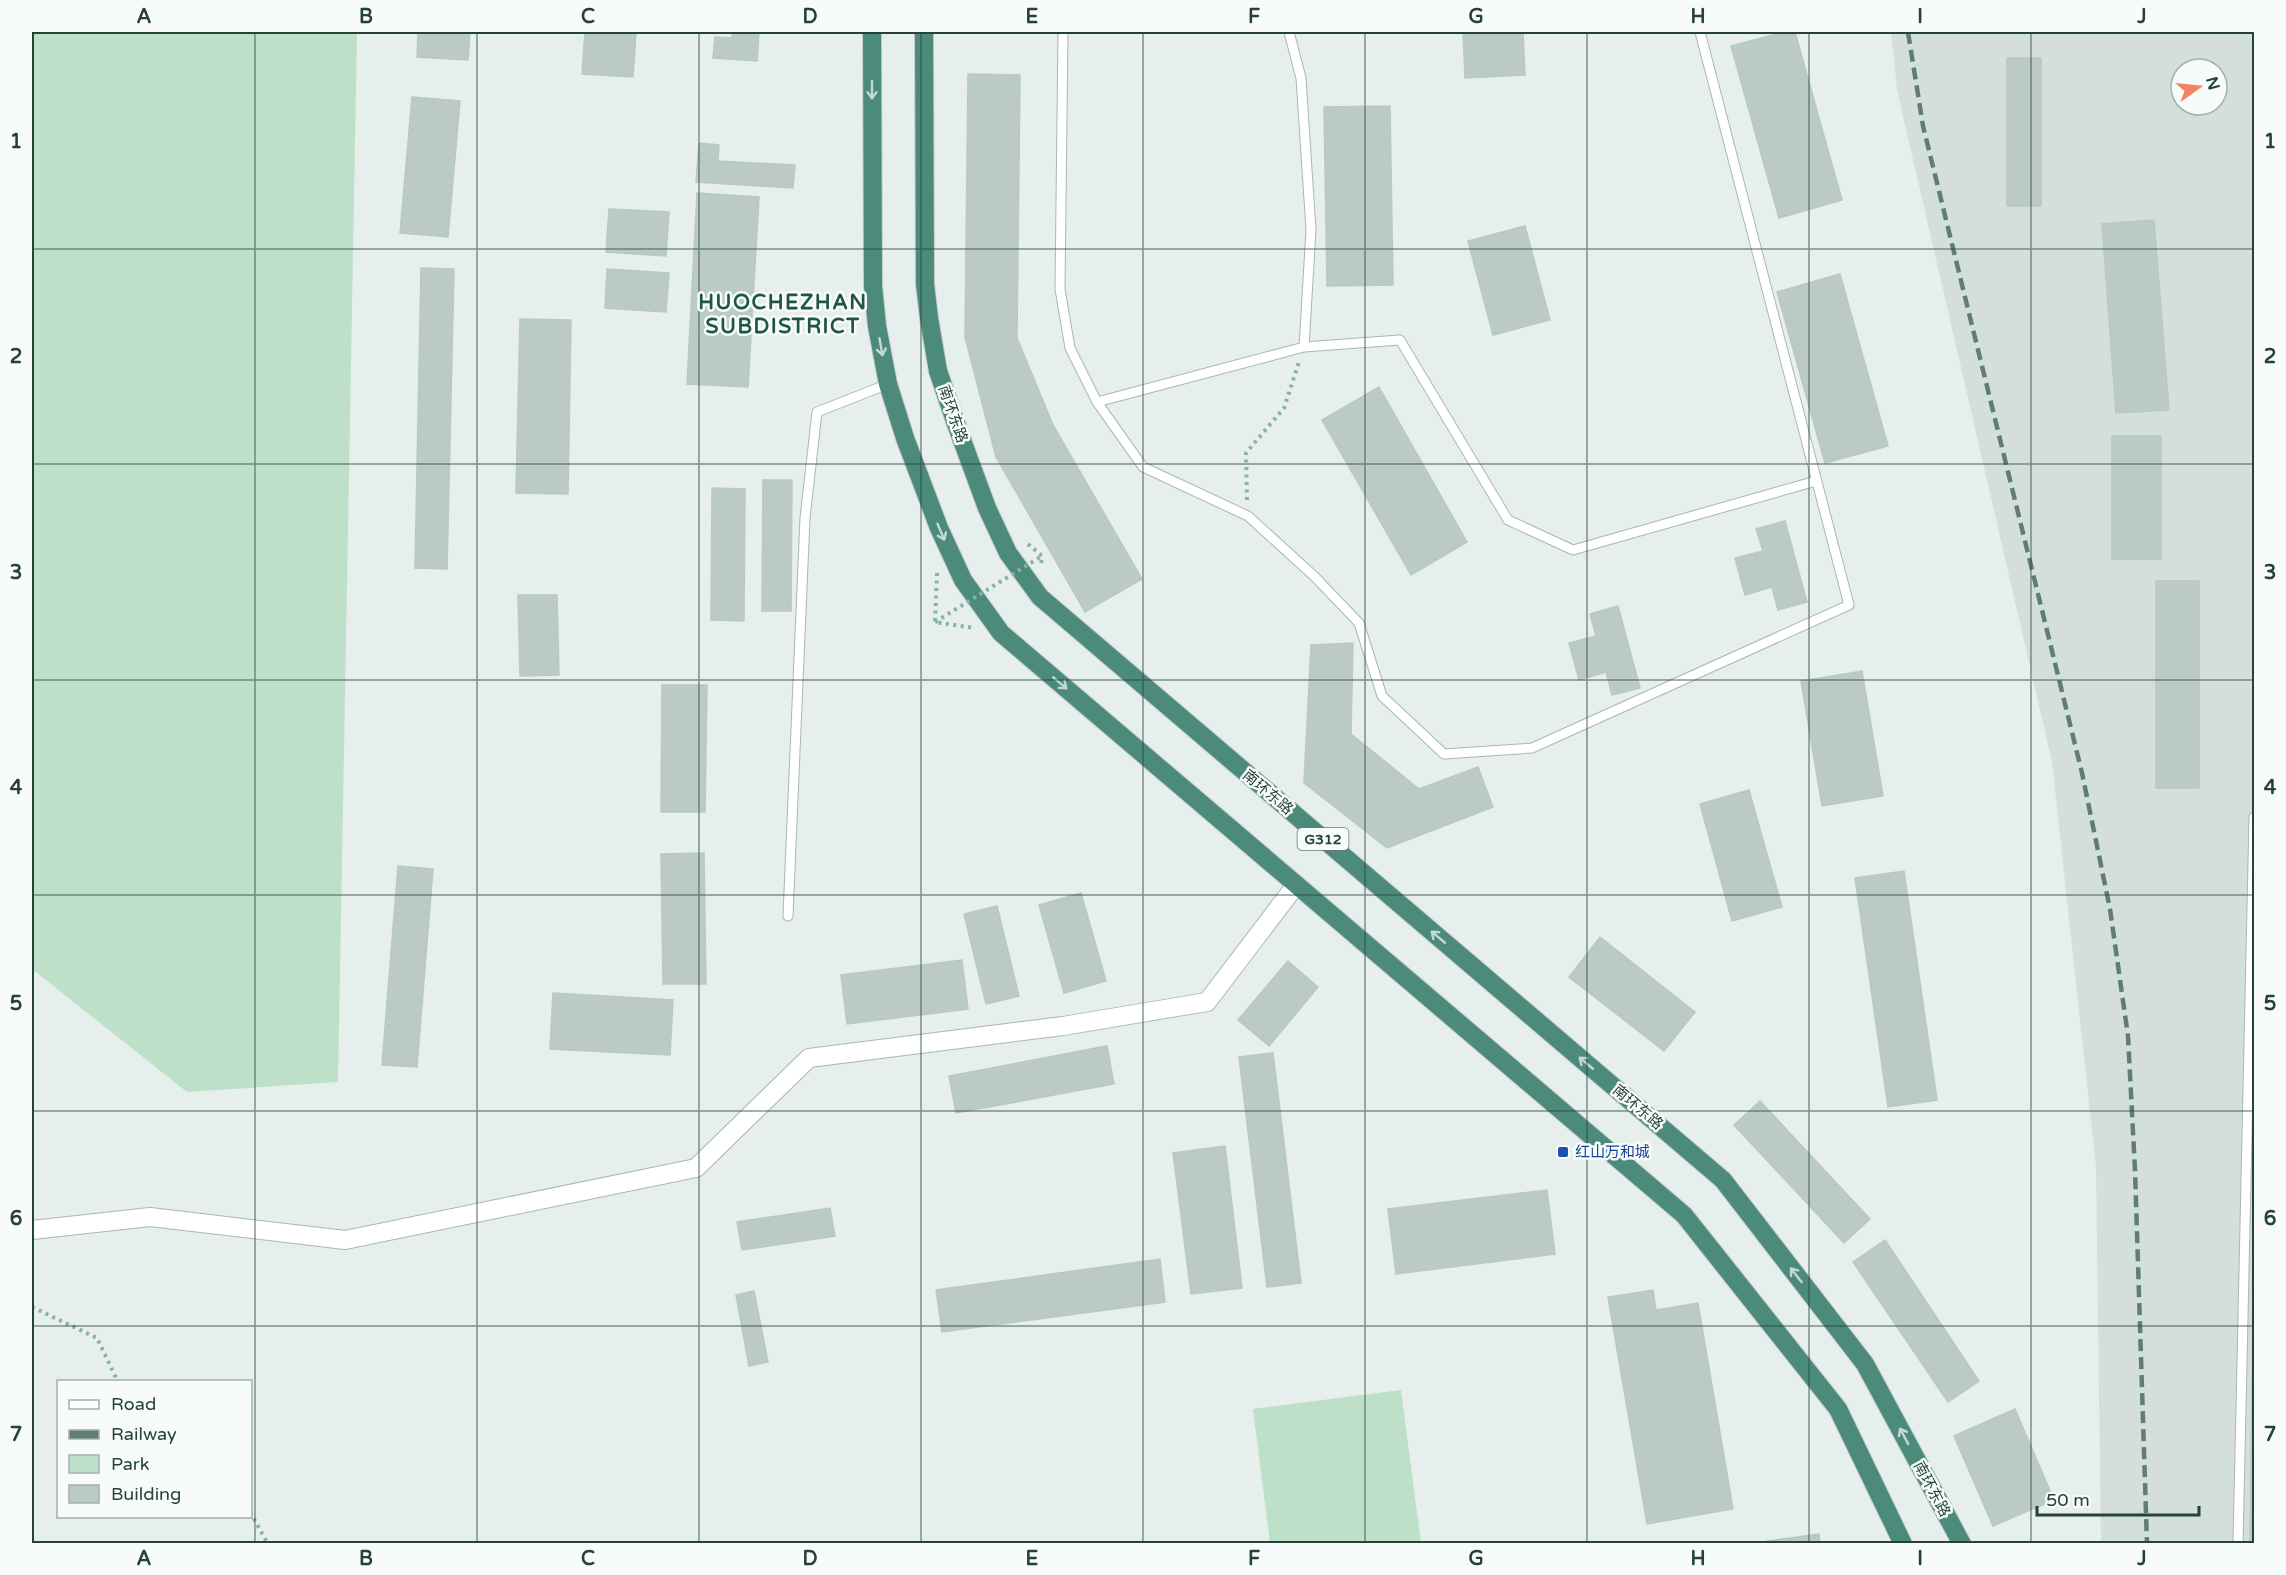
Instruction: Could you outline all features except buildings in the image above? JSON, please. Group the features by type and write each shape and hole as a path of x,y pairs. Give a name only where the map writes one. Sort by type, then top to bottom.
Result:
{"highway":[{"path":"872,32 873,286 877,326 888,384 939,528 963,580 1001,633 1683,1215 1838,1409 1903,1544"},
{"name":"南环东路","path":"924,32 925,284 929,318 938,371 987,508 1008,553 1040,597 1723,1180 1865,1364 1962,1544"}],"street":[{"path":"32,1230 150,1217 345,1240 696,1168 809,1058 1063,1026 1207,1002 1296,885"}],"lane":[{"path":"1063,32 1060,289 1070,348 1097,402 1143,467 1248,516 1314,576 1359,623 1382,696 1444,754 1532,748 1849,605 1700,32"},
{"path":"1289,32 1301,78 1311,230 1304,347"},
{"path":"1097,402 1304,347 1400,340 1508,520 1574,550 1816,481"},
{"path":"788,916 805,518 817,412 888,384"},
{"path":"2238,1544 2254,817"}],"path":[{"path":"1248,516 1246,453 1284,408 1304,347"},
{"path":"935,622 1042,556"},
{"path":"32,1306 97,1338 117,1380"},
{"path":"252,1516 268,1544"}],"shaded area":[{"path":"1891,32 2254,32 2254,1543 2101,1543 2096,1168 2052,762 1897,90"}],"green space":[{"path":"32,32 357,32 338,1082 187,1092 32,969"},
{"path":"1401,1390 1421,1543 1270,1543 1253,1409"}],"railway":[{"path":"1908,32 1923,126 2082,773 2110,909 2128,1036 2135,1170 2147,1544"}],"place":[{"name":"红山万和城","path":"1563,1152"}],"district":[{"name":"HUOCHEZHAN SUBDISTRICT","path":"783,314"}]}
